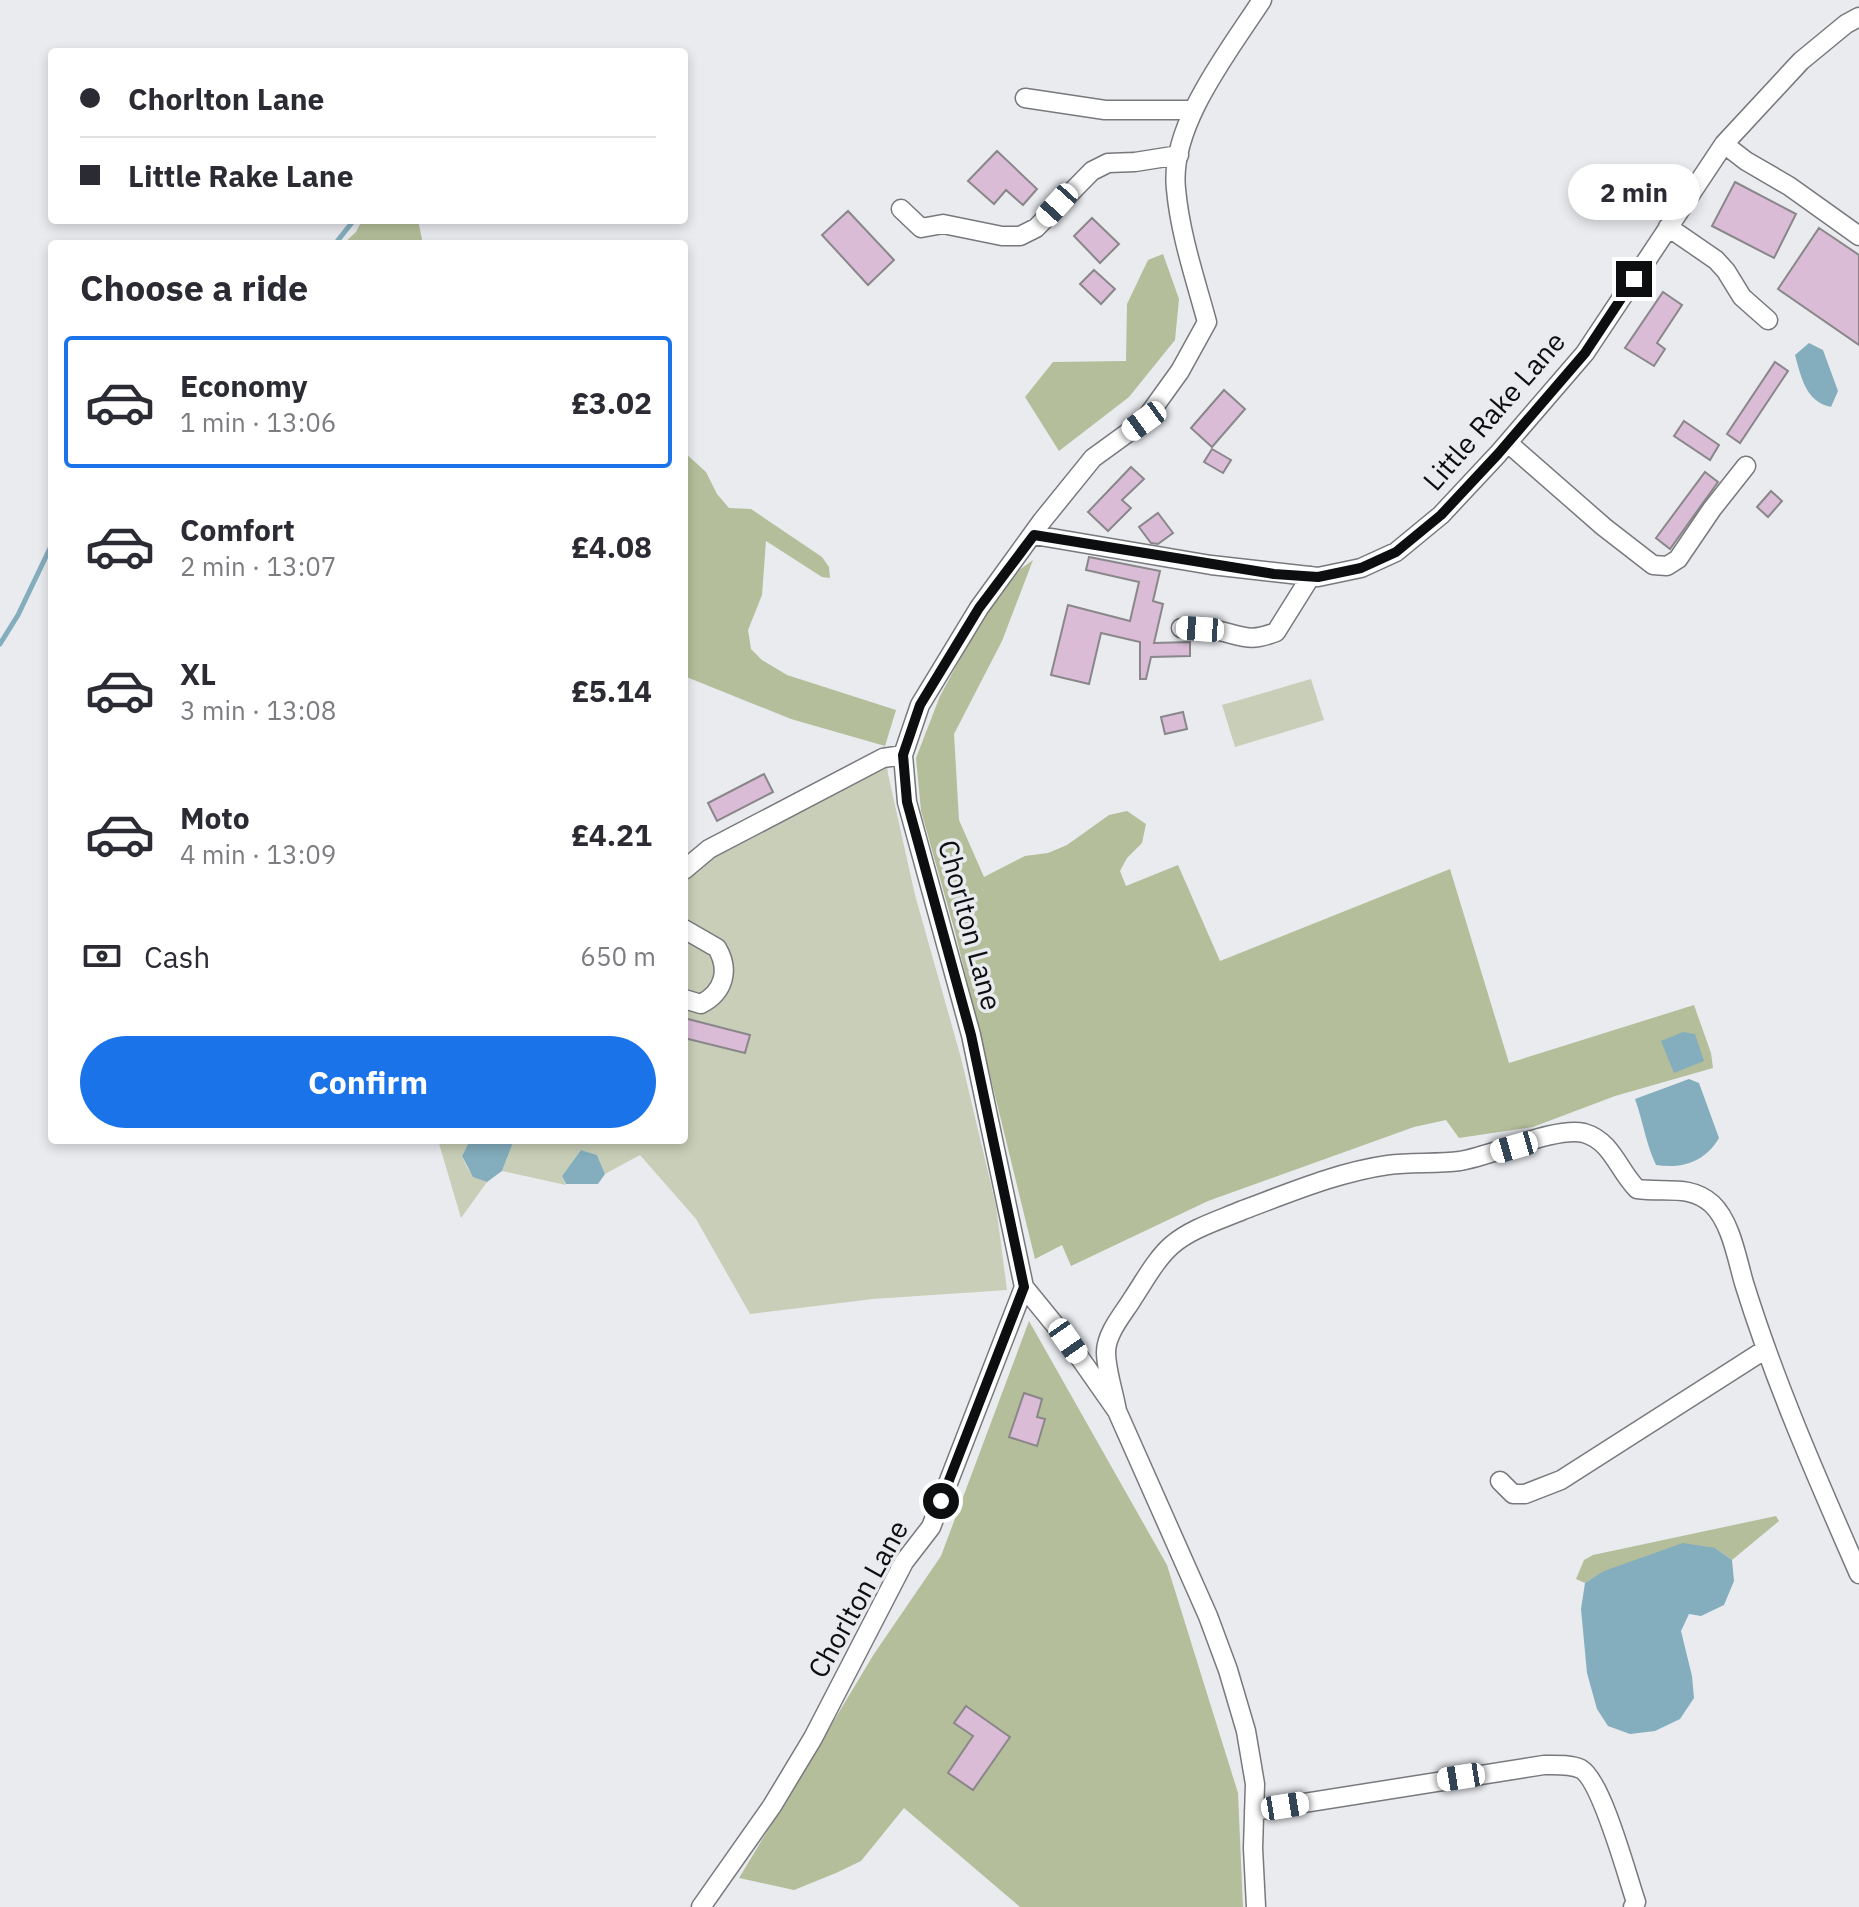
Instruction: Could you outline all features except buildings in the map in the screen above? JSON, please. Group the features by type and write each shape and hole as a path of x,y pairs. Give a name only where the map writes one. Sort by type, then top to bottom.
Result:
{"street":[{"name":"Chorlton Lane","path":"701,1907 772,1806 813,1738 904,1562 931,1527 1024,1287 971,1035 907,802 903,755 920,705 979,608 1093,458 1144,421 1180,371 1207,322 1188,253 1175,186 1179,155 1200,96 1262,0"},
{"name":"Little Rake Lane","path":"1034,535 1211,565 1311,576 1361,568 1396,552 1441,515 1585,353 1724,144 1801,61 1859,17"},
{"path":"1025,98 1105,110 1194,110"},
{"path":"1724,144 1859,236"},
{"path":"901,209 921,228 943,224 1002,236 1020,236 1036,228 1092,171 1108,163 1179,155"},
{"path":"1668,227 1716,260 1742,297 1768,320"},
{"path":"1508,443 1604,527 1653,565 1667,566 1678,559 1746,466"},
{"path":"1181,628 1219,630 1235,637 1254,639 1276,632 1311,576"},
{"path":"688,867 709,849 883,758 903,755"},
{"path":"688,931 717,948 726,972 712,999 701,1004 688,1000"},
{"path":"1117,1411 1105,1350 1112,1331 1161,1256 1174,1243 1212,1223 1288,1193 1363,1169 1462,1161 1575,1132 1598,1139 1637,1189 1688,1190 1716,1207 1809,1460 1859,1574"},
{"path":"1024,1287 1068,1341 1117,1411 1208,1616 1246,1731 1255,1784 1256,1907"},
{"path":"1500,1481 1513,1494 1525,1494 1561,1480 1766,1349"},
{"path":"1254,1811 1544,1765 1571,1766 1583,1770 1601,1799 1636,1902 1633,1907"}],"green space":[{"path":"360,224 419,224 422,240 347,240"},
{"path":"1163,254 1179,299 1175,340 1129,397 1059,451 1025,397 1053,362 1126,361 1127,304 1148,260"},
{"path":"688,456 706,472 717,494 729,508 751,509 822,557 829,567 830,578 822,577 766,541 762,595 748,630 751,649 762,660 787,675 896,710 885,746 791,719 688,678"},
{"path":"1033,560 1002,641 954,734 959,820 984,877 1025,856 1048,853 1067,845 1109,815 1127,811 1146,824 1142,843 1127,858 1120,871 1126,886 1178,865 1220,961 1450,869 1509,1063 1694,1005 1711,1053 1713,1068 1615,1096 1533,1127 1459,1138 1446,1120 1414,1127 1208,1201 1071,1266 1062,1245 1035,1259 955,932 921,811 916,758 940,696 975,631 1015,573"},
{"path":"1311,679 1324,720 1235,747 1222,705"},
{"path":"885,746 888,774 915,895 961,1058 996,1206 1007,1290 873,1299 750,1314 696,1219 640,1155 605,1174 597,1155 581,1150 562,1176 566,1185 502,1171 512,1144 688,1144 688,857"},
{"path":"439,1144 468,1144 462,1156 466,1166 471,1173 487,1182 461,1218"},
{"path":"1029,1321 1167,1565 1238,1793 1243,1907 1020,1907 904,1808 861,1861 836,1873 794,1890 739,1878 874,1654 941,1556"},
{"path":"1776,1516 1779,1521 1732,1560 1715,1548 1631,1563 1585,1583 1576,1579 1584,1560 1593,1555"}],"water":[{"path":"1809,343 1823,350 1838,391 1831,407 1810,394 1800,372 1795,355"},
{"path":"1683,1032 1695,1034 1704,1061 1674,1073 1661,1041"},
{"path":"1689,1079 1699,1083 1719,1138 1707,1153 1692,1162 1675,1166 1656,1165 1635,1099"},
{"path":"468,1144 512,1144 502,1171 487,1182 473,1177 462,1156"},
{"path":"581,1150 597,1155 605,1174 598,1184 566,1184 562,1176"},
{"path":"1683,1543 1715,1548 1732,1560 1734,1581 1724,1605 1701,1616 1689,1614 1681,1631 1694,1698 1680,1719 1655,1731 1630,1734 1608,1726 1597,1709 1587,1673 1581,1609 1585,1583 1604,1571"}],"waterway":[{"path":"338,240 351,224"},
{"path":"0,644 18,615 48,552"}],"route":[{"path":"941,1501 1024,1287 971,1035 907,802 903,755 920,705 979,608 1034,535 1211,565 1318,577 1361,568 1396,552 1441,515 1508,443 1585,353 1634,279"}]}
